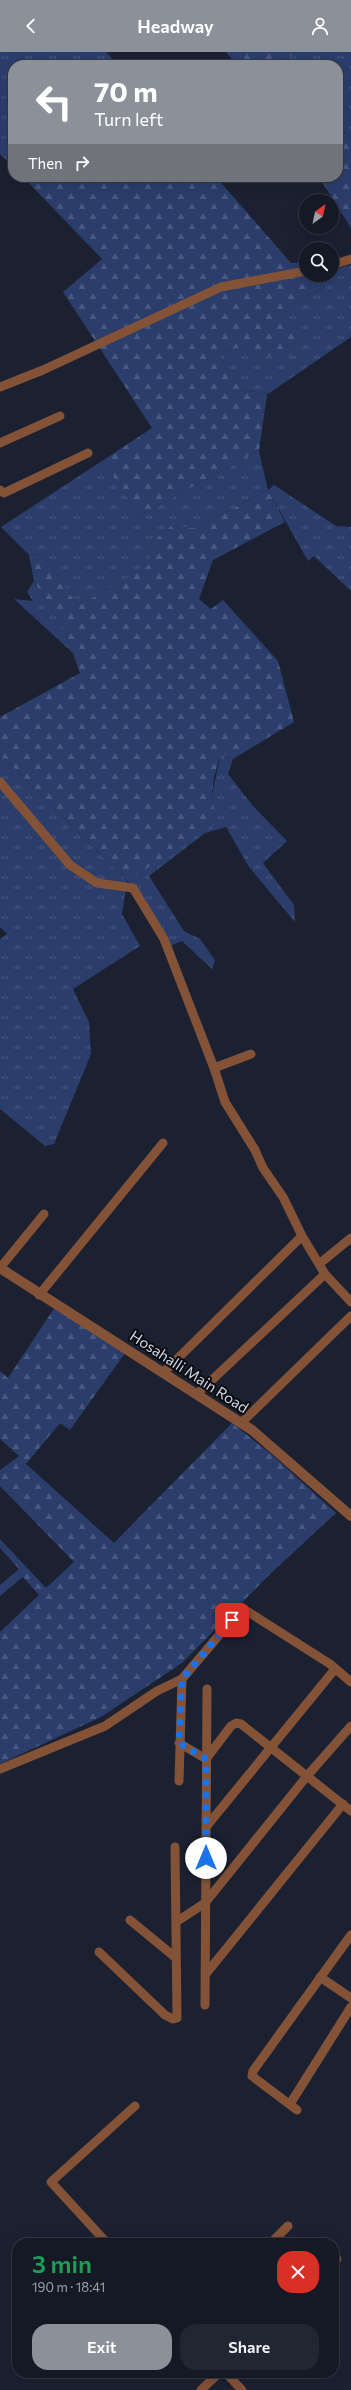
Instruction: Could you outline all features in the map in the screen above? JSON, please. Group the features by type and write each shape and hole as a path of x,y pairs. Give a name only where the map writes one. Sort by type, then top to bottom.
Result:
{"street":[{"path":"339,263 351,259"},
{"path":"0,388 44,370 221,287 299,272"},
{"path":"0,443 60,416"},
{"path":"0,490 4,493 88,453"},
{"path":"0,782 70,865 97,883 133,888 141,898 164,939 214,1068 225,1102 255,1150 263,1168 283,1197 302,1236 325,1274 351,1302"},
{"path":"214,1068 251,1054"},
{"path":"39,1295 163,1143"},
{"path":"0,1268 44,1214"},
{"path":"164,1372 302,1236"},
{"path":"319,1264 351,1238"},
{"name":"Hosahalli Main Road","path":"0,1268 39,1295 164,1372 241,1423 351,1516"},
{"path":"197,1394 325,1274"},
{"path":"241,1423 351,1316"},
{"path":"0,1769 104,1726 157,1691 182,1679 242,1608 335,1669 351,1682"},
{"path":"206,1827 335,1669"},
{"path":"179,1781 182,1679"},
{"path":"205,2005 207,1689"},
{"path":"206,1759 231,1726 236,1723 246,1727 351,1811"},
{"path":"176,1922 205,1904 307,1776 351,1726"},
{"path":"179,1743 206,1759"},
{"path":"205,1975 343,1804"},
{"path":"99,1952 165,2015 173,2019 177,2018 175,1847"},
{"path":"130,1920 176,1958"},
{"path":"351,1935 256,2065 252,2076 293,2107 351,2007"},
{"path":"320,1977 351,1998"},
{"path":"102,2238 51,2182 136,2106"},
{"path":"276,2238 288,2226"},
{"path":"201,2390 214,2378"},
{"path":"231,2378 242,2390"}],"green space":[{"path":"0,52 106,52 113,60 8,60 8,162 0,154"},
{"path":"226,52 297,52 283,60 233,60"},
{"path":"297,52 351,52 351,139 343,130 343,60 284,60"},
{"path":"343,130 351,139 351,228 339,209 339,194 330,194 322,182 343,182"},
{"path":"28,182 220,182 291,263 299,262 299,282 322,282 322,288 273,314 302,340 284,364 250,346 217,352 240,389 267,394 259,451 140,515 102,461 152,428 63,292 102,259"},
{"path":"351,265 351,337 268,394 240,389 217,352 250,346 273,314 322,288 322,282 339,282 339,268"},
{"path":"259,451 268,490 196,528 171,526 152,542 149,566 78,606 43,554 29,555 1,527 102,461 140,515"},
{"path":"274,485 336,526 351,527 351,591 314,556 308,561 268,490"},
{"path":"268,490 285,522 213,560 199,599 211,609 223,600 278,661 294,722 233,759 221,753 214,777 211,799 219,821 127,881 0,754 0,717 80,673 65,631 34,581 29,555 43,554 78,606 148,566 152,542 171,526 196,528"},
{"path":"34,581 65,631 73,653 14,599 33,601 27,592"},
{"path":"221,753 233,759 228,774 253,806 287,841 263,863 294,905 295,922 249,867 226,827 205,833 149,876 184,931 200,939 215,960 212,969 182,941 170,946 137,888 127,881 211,799"},
{"path":"0,754 127,881 122,914 140,946 73,989 89,1022 91,1054 54,1144 45,1146 0,1109 0,939 7,934 0,927"},
{"path":"55,1307 125,1353 70,1430 60,1423 26,1464 114,1543 232,1423 271,1454 336,1513 271,1573 182,1663 101,1717 0,1764 0,1632 39,1595 23,1577 0,1596 0,1585 19,1569 0,1548 0,1539 46,1588 74,1562 0,1486 0,1470 19,1456 0,1439 0,1371 8,1378"}],"route":[{"path":"206,1858 206,1759 179,1743 182,1679 232,1620"}]}
